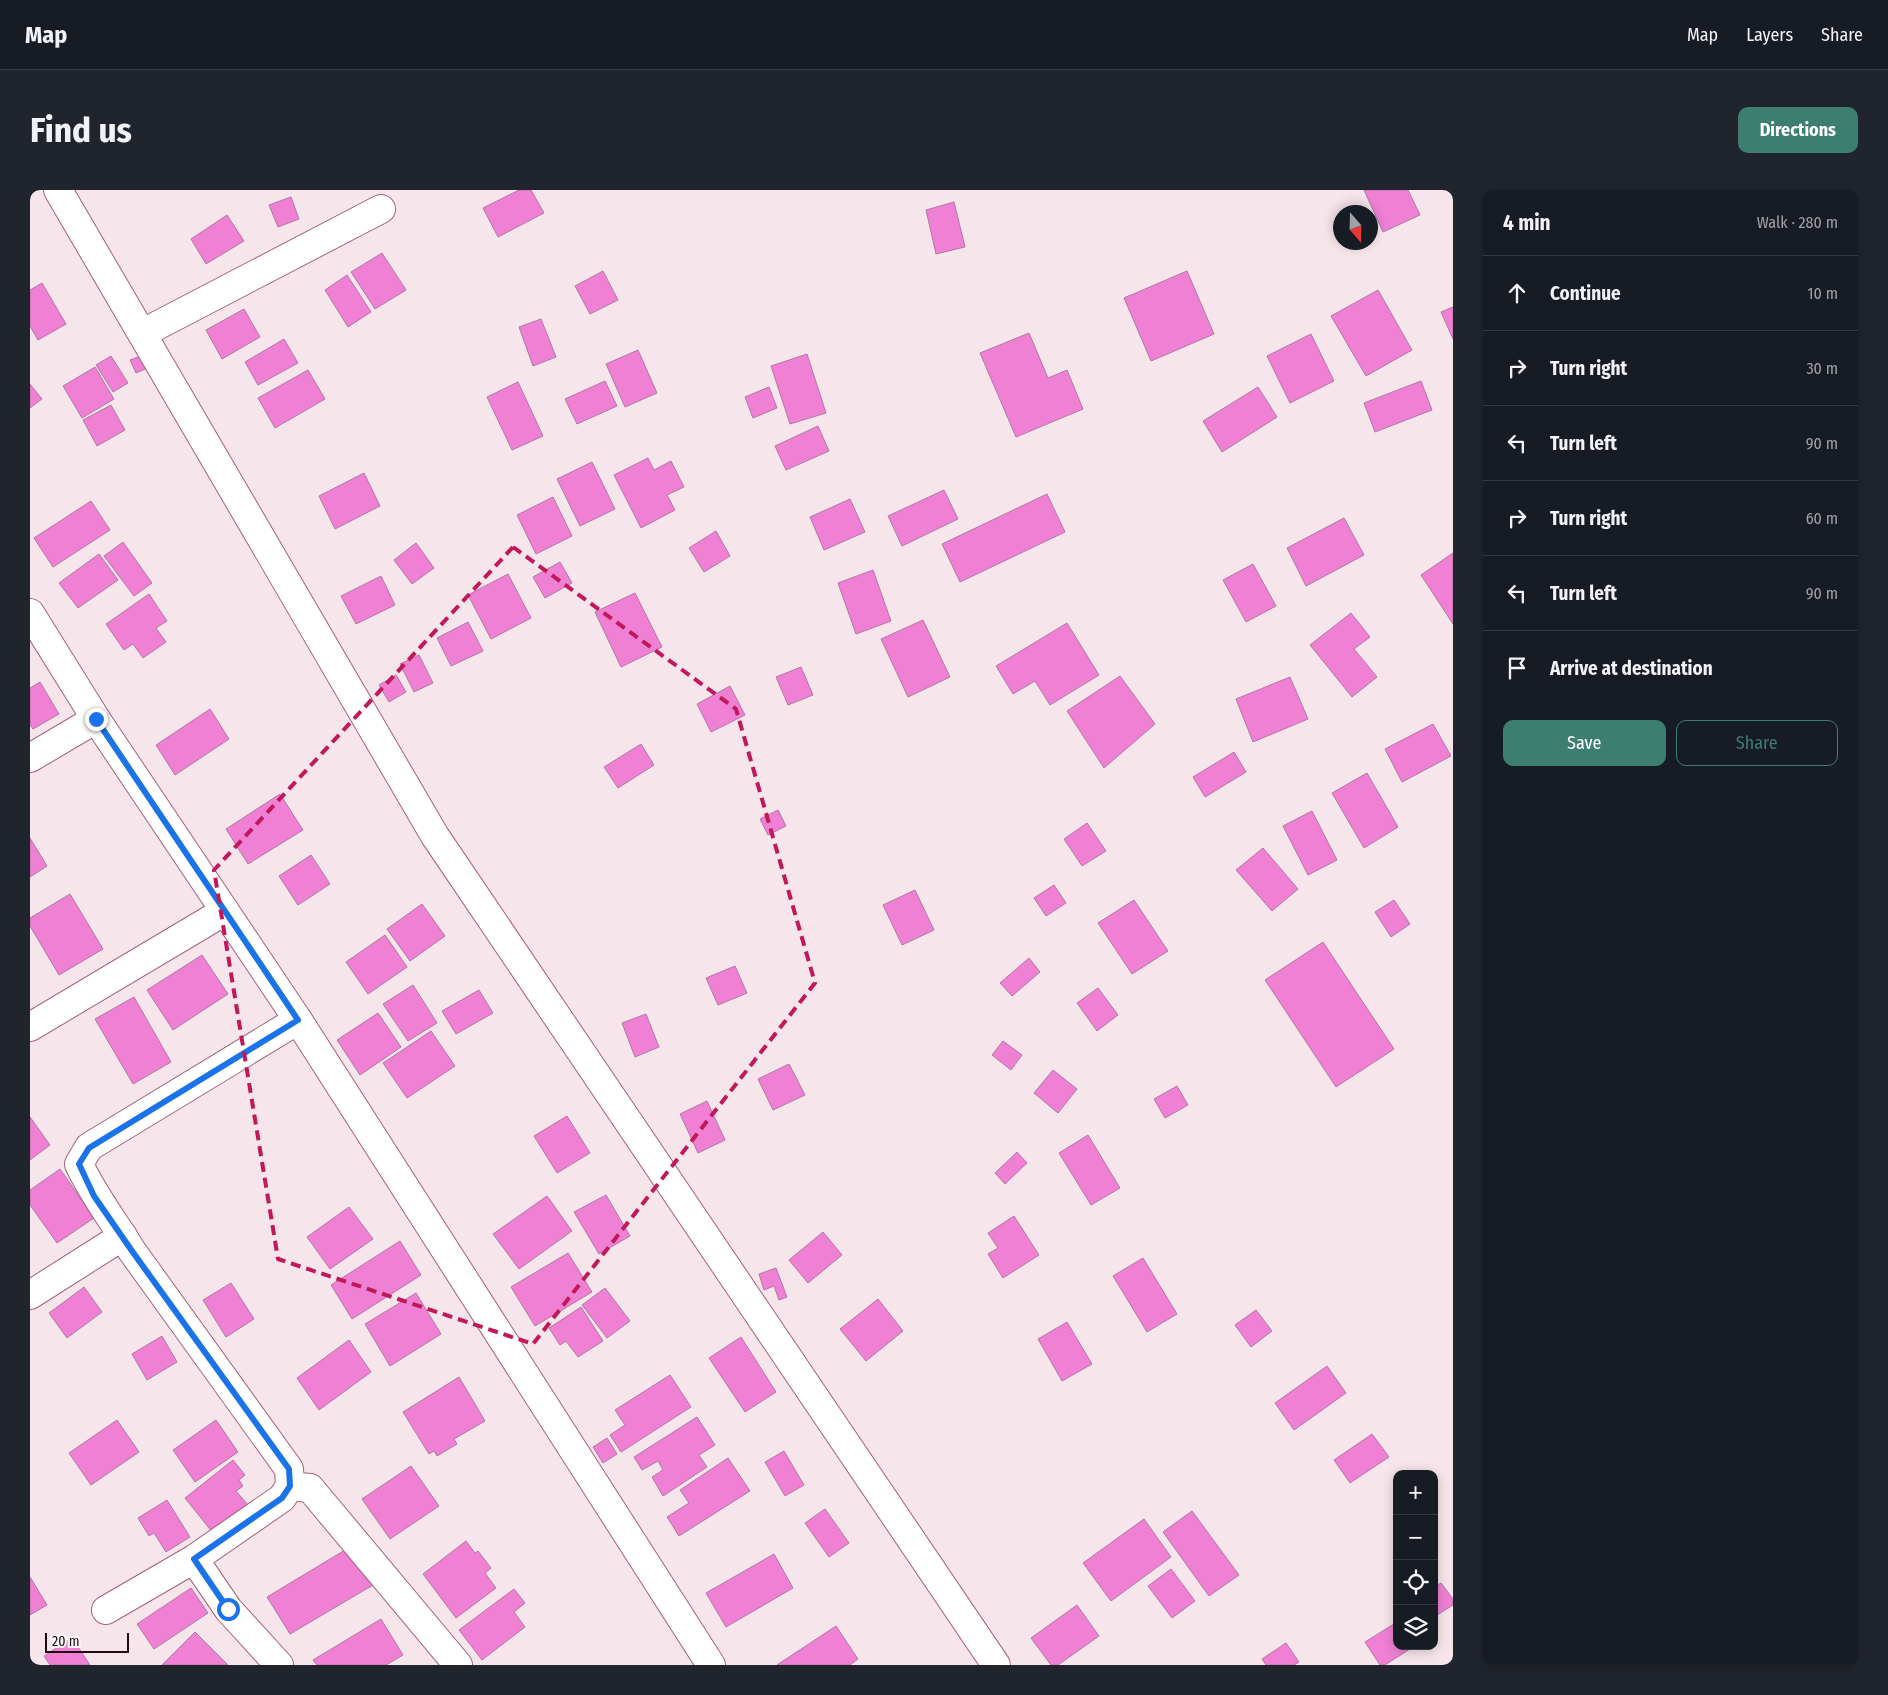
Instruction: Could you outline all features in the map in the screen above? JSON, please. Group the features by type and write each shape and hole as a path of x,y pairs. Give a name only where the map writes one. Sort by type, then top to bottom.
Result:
{"street":[{"path":"58,190 435,836 996,1665"},
{"path":"143,333 381,209"},
{"path":"30,612 96,719 298,1020 711,1665"},
{"path":"30,758 96,719"},
{"path":"30,1027 225,911"},
{"path":"106,1610 194,1559 282,1498 290,1486 289,1469 94,1196 79,1164 89,1148 298,1020"},
{"path":"30,1295 123,1236"},
{"path":"290,1486 310,1488 458,1665"},
{"path":"194,1559 228,1609 279,1665"}],"highlighted area":[{"path":"513,547 736,709 815,983 533,1344 278,1259 214,870"}],"building":[{"path":"519,190 531,190 544,213 498,237 483,208"},
{"path":"1364,190 1408,190 1420,215 1383,232 1378,221 1378,205 1371,205"},
{"path":"291,197 299,219 278,227 269,205"},
{"path":"954,202 965,247 936,254 926,210"},
{"path":"227,215 244,241 206,264 191,239"},
{"path":"382,253 406,290 375,309 351,272"},
{"path":"603,271 618,300 590,314 575,286"},
{"path":"1187,271 1214,334 1151,361 1124,298"},
{"path":"347,275 371,312 348,327 325,290"},
{"path":"42,283 66,324 38,340 30,326 30,290"},
{"path":"1378,290 1412,350 1366,376 1331,316"},
{"path":"1453,307 1453,339 1441,312"},
{"path":"244,309 260,337 222,359 206,330"},
{"path":"541,319 556,357 533,366 519,327"},
{"path":"1029,333 1048,378 1067,370 1083,409 1016,437 980,353"},
{"path":"1311,334 1334,381 1290,403 1267,356"},
{"path":"284,339 298,363 258,385 245,362"},
{"path":"638,350 657,393 625,407 606,364"},
{"path":"146,354 152,366 136,373 130,360"},
{"path":"807,354 826,413 790,424 771,366"},
{"path":"111,356 128,383 113,392 96,365"},
{"path":"95,367 114,399 82,418 63,386"},
{"path":"308,370 325,399 275,428 258,398"},
{"path":"605,381 617,406 577,424 565,399"},
{"path":"1421,381 1432,410 1375,432 1364,403"},
{"path":"518,382 543,436 512,450 487,397"},
{"path":"30,384 42,399 30,408"},
{"path":"769,387 777,408 753,418 745,397"},
{"path":"1258,387 1277,417 1222,452 1203,421"},
{"path":"111,405 125,430 97,446 83,420"},
{"path":"818,426 829,451 786,470 775,446"},
{"path":"648,458 654,470 671,461 684,487 667,495 675,510 641,528 614,475"},
{"path":"592,462 615,509 580,526 557,479"},
{"path":"364,473 380,506 335,529 319,496"},
{"path":"944,490 958,519 902,546 888,516"},
{"path":"1047,494 1065,532 960,582 942,544"},
{"path":"553,497 572,536 536,554 517,515"},
{"path":"850,499 865,532 824,550 810,517"},
{"path":"91,501 110,530 53,567 34,538"},
{"path":"1344,518 1364,555 1306,586 1287,548"},
{"path":"716,531 730,556 704,572 689,548"},
{"path":"123,542 152,583 134,596 104,556"},
{"path":"416,543 434,568 412,584 394,560"},
{"path":"1453,553 1453,624 1421,575"},
{"path":"99,554 118,580 78,608 59,583"},
{"path":"560,562 572,583 545,598 533,577"},
{"path":"1253,564 1276,606 1246,622 1223,580"},
{"path":"873,570 891,621 856,634 838,583"},
{"path":"508,574 531,618 491,639 468,595"},
{"path":"381,576 395,605 356,624 341,596"},
{"path":"635,593 662,647 621,667 595,612"},
{"path":"149,594 167,621 156,628 166,642 143,658 133,644 124,650 106,624"},
{"path":"1351,613 1370,637 1354,649 1377,677 1352,697 1310,645"},
{"path":"923,620 950,677 908,697 881,639"},
{"path":"468,622 483,651 451,666 437,638"},
{"path":"1067,623 1099,675 1050,705 1035,681 1013,694 996,666"},
{"path":"419,655 433,683 414,692 400,664"},
{"path":"801,667 813,695 788,705 776,677"},
{"path":"396,675 406,692 389,702 379,685"},
{"path":"1120,676 1155,724 1104,768 1067,711"},
{"path":"1290,677 1308,719 1253,742 1236,699"},
{"path":"40,682 59,714 33,729 30,725 30,688"},
{"path":"730,686 745,715 711,732 697,704"},
{"path":"210,709 229,739 175,775 156,745"},
{"path":"1433,724 1451,756 1402,782 1385,749"},
{"path":"641,744 654,765 618,788 604,767"},
{"path":"1234,752 1246,772 1205,797 1193,777"},
{"path":"1367,773 1398,827 1364,848 1332,793"},
{"path":"280,794 303,830 248,864 226,829"},
{"path":"778,810 786,826 768,835 760,819"},
{"path":"1312,811 1337,860 1308,875 1283,826"},
{"path":"1087,823 1106,851 1082,866 1064,839"},
{"path":"30,838 47,866 30,877"},
{"path":"1263,848 1298,889 1272,911 1236,870"},
{"path":"311,855 330,884 298,905 279,876"},
{"path":"1054,885 1066,903 1046,916 1034,898"},
{"path":"915,890 934,930 902,945 883,905"},
{"path":"70,894 103,949 59,975 30,926 30,918"},
{"path":"1134,900 1168,951 1132,974 1098,923"},
{"path":"1394,900 1410,924 1391,937 1375,912"},
{"path":"422,904 445,936 410,961 387,929"},
{"path":"385,935 407,967 368,994 346,962"},
{"path":"1323,942 1394,1049 1336,1087 1265,980"},
{"path":"202,955 228,994 173,1030 147,990"},
{"path":"1029,958 1040,972 1012,996 1000,983"},
{"path":"735,966 747,993 718,1005 706,978"},
{"path":"413,985 437,1023 408,1041 383,1004"},
{"path":"1098,988 1118,1015 1097,1031 1077,1003"},
{"path":"479,990 493,1013 456,1034 442,1011"},
{"path":"134,997 171,1062 133,1084 95,1019"},
{"path":"378,1013 401,1047 360,1075 337,1040"},
{"path":"646,1014 659,1047 635,1057 622,1023"},
{"path":"431,1031 455,1066 407,1098 383,1063"},
{"path":"1003,1041 1022,1055 1011,1070 992,1055"},
{"path":"789,1064 805,1095 773,1110 758,1079"},
{"path":"1053,1070 1077,1089 1058,1113 1034,1093"},
{"path":"1177,1086 1188,1105 1165,1118 1154,1099"},
{"path":"707,1101 725,1140 698,1153 680,1114"},
{"path":"567,1116 590,1153 557,1173 534,1136"},
{"path":"30,1117 50,1145 30,1160"},
{"path":"1088,1135 1120,1188 1091,1205 1059,1153"},
{"path":"1017,1152 1027,1163 1005,1184 995,1173"},
{"path":"60,1169 94,1218 57,1243 30,1205 30,1190"},
{"path":"606,1195 630,1236 599,1254 574,1212"},
{"path":"547,1196 572,1231 519,1269 493,1234"},
{"path":"349,1207 373,1239 330,1269 307,1237"},
{"path":"1014,1216 1039,1255 1003,1278 988,1254 998,1248 988,1233"},
{"path":"823,1232 842,1255 808,1283 789,1260"},
{"path":"400,1241 421,1275 352,1319 331,1285"},
{"path":"568,1253 592,1292 535,1326 511,1287"},
{"path":"1143,1258 1177,1314 1147,1332 1113,1276"},
{"path":"776,1268 787,1297 779,1300 774,1286 764,1290 759,1274"},
{"path":"231,1283 254,1319 226,1337 203,1300"},
{"path":"84,1287 102,1312 67,1338 49,1313"},
{"path":"605,1288 630,1321 607,1338 582,1305"},
{"path":"416,1293 441,1334 390,1366 365,1324"},
{"path":"878,1299 903,1331 866,1361 840,1329"},
{"path":"581,1307 603,1341 578,1357 566,1341 560,1345 549,1328"},
{"path":"1256,1310 1272,1331 1251,1347 1235,1325"},
{"path":"1067,1322 1092,1364 1062,1381 1038,1339"},
{"path":"162,1336 177,1362 147,1380 132,1354"},
{"path":"741,1337 776,1392 745,1412 709,1358"},
{"path":"349,1340 371,1372 319,1410 297,1378"},
{"path":"1327,1366 1346,1393 1294,1430 1275,1403"},
{"path":"670,1375 691,1407 621,1452 610,1435 625,1425 615,1410"},
{"path":"459,1377 485,1421 454,1439 457,1444 437,1456 434,1451 429,1454 403,1412"},
{"path":"697,1417 715,1445 699,1455 707,1467 663,1496 652,1477 663,1470 658,1461 642,1470 634,1457"},
{"path":"117,1420 139,1452 91,1485 69,1453"},
{"path":"216,1420 238,1452 195,1482 173,1450"},
{"path":"1372,1434 1389,1457 1350,1483 1334,1460"},
{"path":"607,1438 617,1454 603,1463 593,1447"},
{"path":"784,1451 804,1485 785,1496 765,1462"},
{"path":"728,1458 750,1491 679,1536 667,1517 689,1503 680,1490"},
{"path":"233,1460 245,1475 239,1480 243,1486 236,1491 248,1505 213,1533 185,1498"},
{"path":"411,1466 439,1506 390,1539 362,1499"},
{"path":"167,1500 190,1537 166,1552 154,1533 149,1536 138,1518"},
{"path":"825,1509 849,1543 829,1557 805,1523"},
{"path":"1192,1511 1239,1575 1209,1596 1163,1532"},
{"path":"1144,1519 1171,1557 1111,1601 1083,1563"},
{"path":"466,1541 475,1553 478,1551 491,1568 485,1573 496,1588 456,1618 423,1574"},
{"path":"350,1547 373,1585 290,1634 267,1597"},
{"path":"774,1554 793,1588 726,1627 706,1593"},
{"path":"1171,1569 1195,1601 1172,1618 1148,1586"},
{"path":"30,1577 47,1605 30,1615"},
{"path":"1441,1583 1453,1599 1453,1605 1438,1614 1438,1605 1438,1585"},
{"path":"191,1588 208,1613 154,1649 137,1624"},
{"path":"514,1589 525,1603 514,1612 525,1627 482,1660 459,1630"},
{"path":"1077,1605 1099,1636 1058,1665 1051,1665 1031,1638"},
{"path":"381,1619 403,1655 386,1665 317,1665 313,1660"},
{"path":"1393,1624 1393,1650 1408,1650 1385,1665 1380,1665 1365,1642"},
{"path":"836,1626 858,1659 850,1665 777,1665"},
{"path":"195,1632 228,1665 162,1665"},
{"path":"72,1638 90,1665 50,1665 44,1656"},
{"path":"1286,1643 1299,1662 1294,1665 1266,1665 1262,1659"}],"route":[{"path":"96,719 298,1020 89,1148 79,1164 94,1196 289,1469 290,1486 282,1498 194,1559 228,1609"}]}
